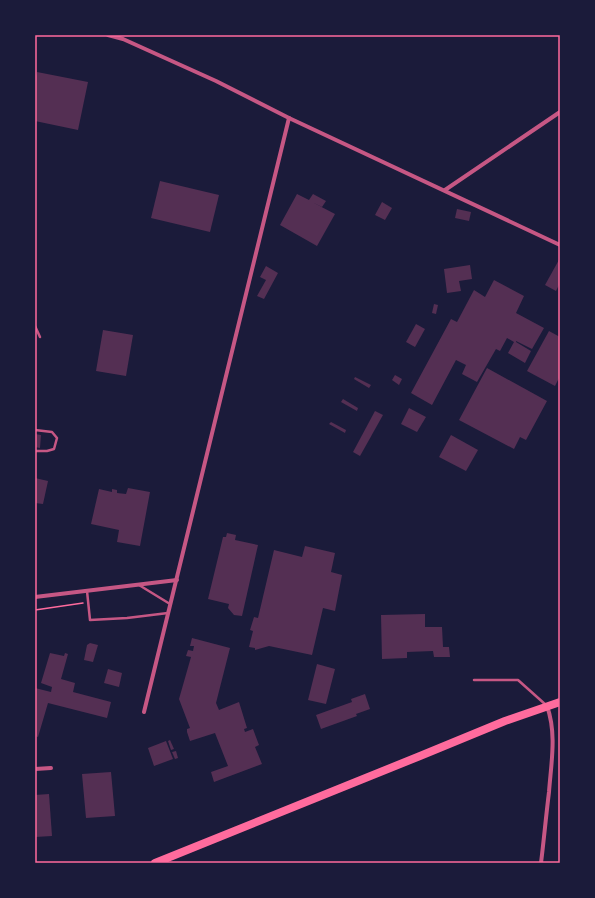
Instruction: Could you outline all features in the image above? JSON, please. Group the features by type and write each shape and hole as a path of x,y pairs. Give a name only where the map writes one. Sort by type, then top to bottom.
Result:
{"main road":[{"path":"155,863 505,721 560,702"}],"street":[{"path":"108,35 123,39 216,81 289,118 560,245"},
{"path":"444,190 560,112"},
{"path":"144,712 289,118"},
{"path":"35,597 177,580"},
{"path":"541,863 553,753 550,714 547,706"},
{"path":"35,769 51,768"}],"lane":[{"path":"35,326 40,336"},
{"path":"35,430 52,432 57,438 54,449 47,451 35,451"},
{"path":"138,585 170,604"},
{"path":"87,591 90,620 127,618 169,613"},
{"path":"474,680 518,680 547,706"}],"path":[{"path":"35,610 88,602"}],"building":[{"path":"37,72 88,82 78,130 35,121 35,81"},
{"path":"160,181 219,195 210,232 151,218"},
{"path":"297,194 309,200 313,194 326,201 322,207 312,202 335,214 317,246 280,225"},
{"path":"382,202 392,208 385,220 375,215"},
{"path":"457,209 471,212 469,221 455,218"},
{"path":"560,258 560,283 556,291 545,285"},
{"path":"470,265 472,279 459,281 461,291 447,293 444,269"},
{"path":"266,266 278,273 264,299 257,296 266,280 260,277"},
{"path":"494,280 524,296 516,313 544,328 532,349 516,341 531,351 525,363 508,353 514,342 507,338 500,351 496,349 477,382 462,374 466,365 456,360 432,405 411,393 451,319 457,322 474,290 485,297"},
{"path":"434,304 438,305 436,314 432,313"},
{"path":"416,324 425,329 415,347 406,342"},
{"path":"103,330 133,335 126,376 96,371"},
{"path":"549,331 560,337 560,376 555,386 527,371"},
{"path":"487,368 547,401 526,440 520,437 514,449 459,420"},
{"path":"395,375 402,379 399,385 392,380"},
{"path":"355,377 371,385 369,388 354,379"},
{"path":"343,399 358,408 357,411 341,402"},
{"path":"409,408 426,417 417,432 401,424"},
{"path":"375,411 383,415 360,456 353,452"},
{"path":"331,422 346,430 345,433 329,424"},
{"path":"35,434 41,435 40,448 35,447"},
{"path":"451,435 478,450 466,471 439,457"},
{"path":"35,478 48,481 43,504 35,503"},
{"path":"128,488 150,492 140,546 117,542 119,530 91,524 99,489 112,492 112,489 117,490 117,493 126,494"},
{"path":"227,533 236,535 235,540 258,545 242,616 234,615 228,608 229,604 208,599 223,537 226,537"},
{"path":"305,546 335,553 331,572 342,575 335,611 323,608 312,655 269,646 255,650 255,648 249,647 253,631 250,630 254,617 258,618 274,550 302,557"},
{"path":"425,614 425,627 442,627 443,647 449,647 450,657 434,657 433,651 407,652 407,658 382,659 381,615"},
{"path":"192,638 230,648 216,703 219,710 239,702 247,728 244,729 245,732 253,729 259,745 255,747 262,764 214,782 211,772 228,766 215,733 190,741 187,729 190,728 179,699 191,657 186,656 188,650 193,651 194,646 190,646"},
{"path":"90,643 98,645 93,662 84,660 87,645"},
{"path":"50,653 64,656 65,653 68,654 61,679 75,683 73,692 111,702 107,718 48,703 38,737 35,736 35,688 51,692 52,687 41,683"},
{"path":"317,664 335,669 326,704 308,700"},
{"path":"108,669 122,673 119,687 104,683"},
{"path":"365,694 370,709 356,714 357,716 321,729 316,715 352,702 351,699"},
{"path":"170,740 174,749 171,750 168,741"},
{"path":"166,741 173,759 154,766 148,748"},
{"path":"176,751 178,758 175,759 172,752"},
{"path":"111,772 115,816 86,818 82,774"},
{"path":"49,794 52,836 35,837 35,795"}]}
